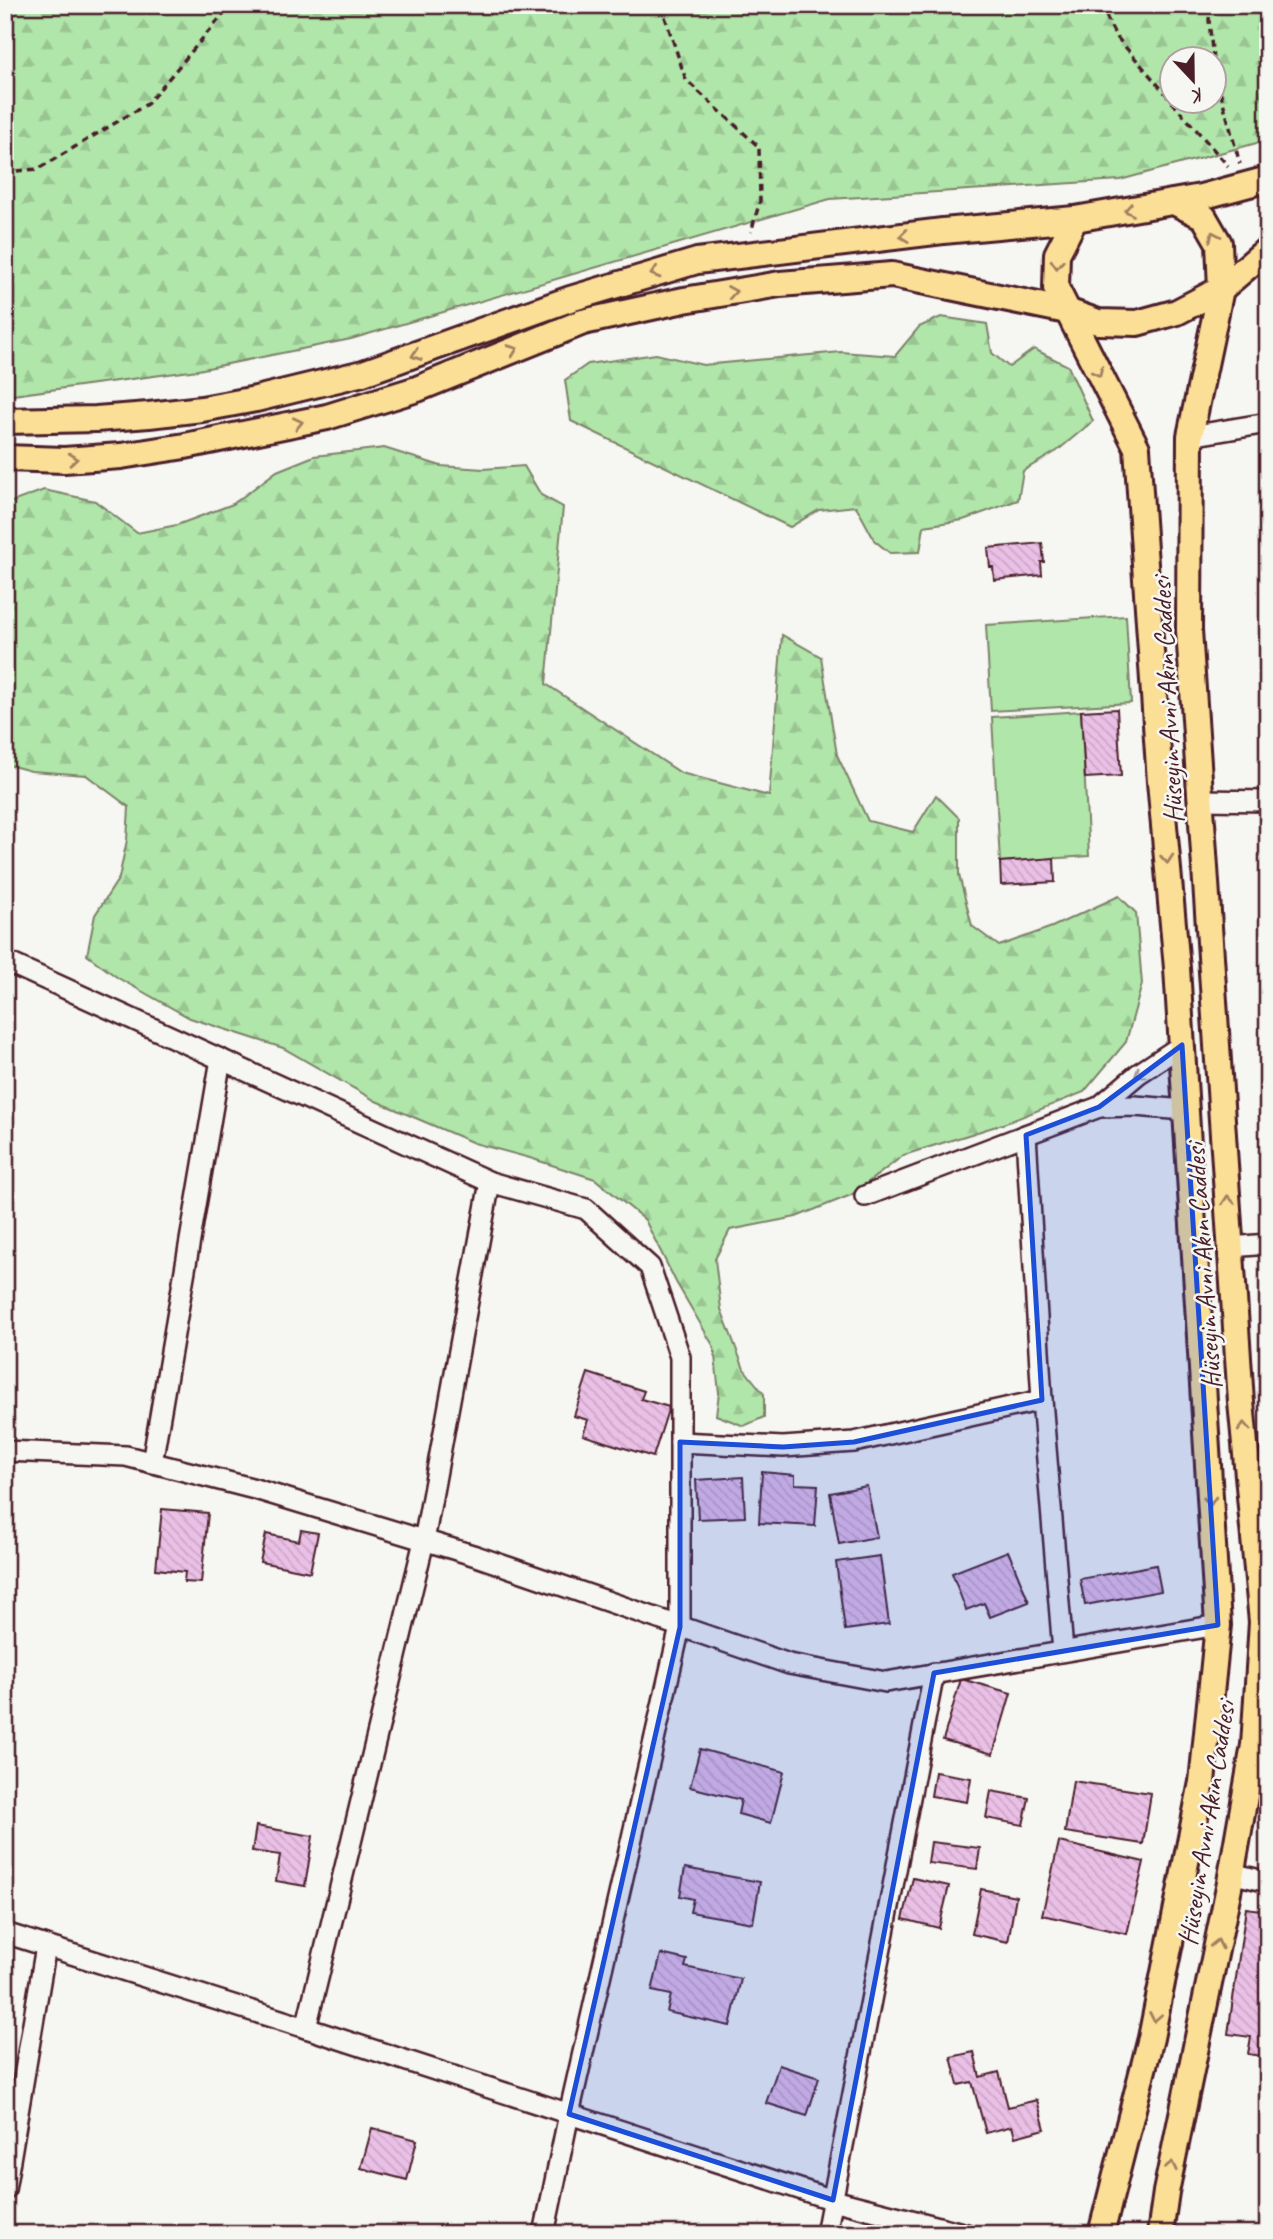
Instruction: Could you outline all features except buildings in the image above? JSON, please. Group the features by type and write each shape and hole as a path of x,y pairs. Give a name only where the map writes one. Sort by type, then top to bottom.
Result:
{"main road":[{"path":"5,421 149,415 256,399 363,373 570,299 696,261 943,231 1075,219 1174,202 1257,183"},
{"path":"1174,202 1204,217 1219,243 1221,289"},
{"path":"1067,312 1056,288 1057,254 1075,219"},
{"path":"5,458 64,460 121,456 327,417 417,388 583,322 684,300 780,284 892,275 1067,312 1098,322 1137,323 1177,312 1221,289 1268,249"},
{"name":"Hüseyin Avni Akın Caddesi","path":"1160,2234 1254,1745 1265,1621 1241,1402 1189,630 1190,436 1221,289"},
{"name":"Hüseyin Avni Akın Caddesi","path":"1067,312 1137,448 1160,782 1177,968 1218,1625 1202,1782 1151,2038 1101,2234"}],"street":[{"path":"1190,436 1268,423"},
{"path":"1201,800 1268,801"},
{"path":"5,961 489,1182 586,1209 650,1266 680,1357 680,1627 544,2234"},
{"path":"865,1196 1099,1107 1138,1074 1182,1045"},
{"path":"152,1463 220,1059"},
{"path":"1099,1107 1135,1106 1185,1110"},
{"path":"1026,1135 1042,1400 1063,1651"},
{"path":"306,2028 424,1541 489,1182"},
{"path":"1231,1247 1268,1244"},
{"path":"680,1442 783,1447 854,1442 1042,1400"},
{"path":"5,1451 126,1456 255,1489 476,1556 789,1664 886,1682 1218,1625"},
{"path":"825,2234 934,1674"},
{"path":"1231,1873 1268,1882"},
{"path":"5,1933 833,2200 966,2234"},
{"path":"5,2190 46,1946"}],"path":[{"path":"5,172 38,169 147,103 231,5"},
{"path":"661,5 686,80 759,147 760,201 745,255"},
{"path":"1101,5 1115,35 1158,85"},
{"path":"1211,5 1209,20 1212,46"},
{"path":"1228,108 1257,183"},
{"path":"1188,116 1257,183"}],"highlighted area":[{"path":"1182,1045 1218,1625 934,1673 833,2200 569,2114 680,1627 680,1442 783,1447 854,1442 1042,1400 1026,1135 1099,1107"}],"green space":[{"path":"5,5 1268,5 1268,140 1120,180 830,199 351,339 198,370 5,396"},
{"path":"941,317 987,324 992,353 1009,367 1034,349 1068,366 1093,421 1057,451 1023,471 1018,500 963,520 924,526 920,552 890,553 875,541 856,506 819,510 790,527 571,421 565,380 588,364 656,354 703,365 841,352 895,356 919,327"},
{"path":"384,448 441,466 483,469 524,466 541,495 563,507 546,684 681,773 769,796 782,635 821,657 837,755 868,821 913,832 936,795 959,818 959,875 972,926 999,946 1052,927 1119,896 1136,913 1142,984 1126,1042 1084,1092 1006,1123 904,1155 851,1195 796,1217 730,1230 715,1259 721,1309 744,1369 764,1394 764,1417 744,1426 716,1415 719,1393 714,1347 676,1282 645,1220 595,1179 474,1143 376,1101 283,1048 190,1018 118,978 87,955 95,915 119,878 127,840 129,807 86,775 31,771 5,764 5,508 9,503 44,490 95,501 137,533 177,525 233,504 277,471 314,456"},
{"path":"1126,616 1131,703 991,711 986,625"},
{"path":"1081,711 1089,856 1000,862 992,717"}]}
